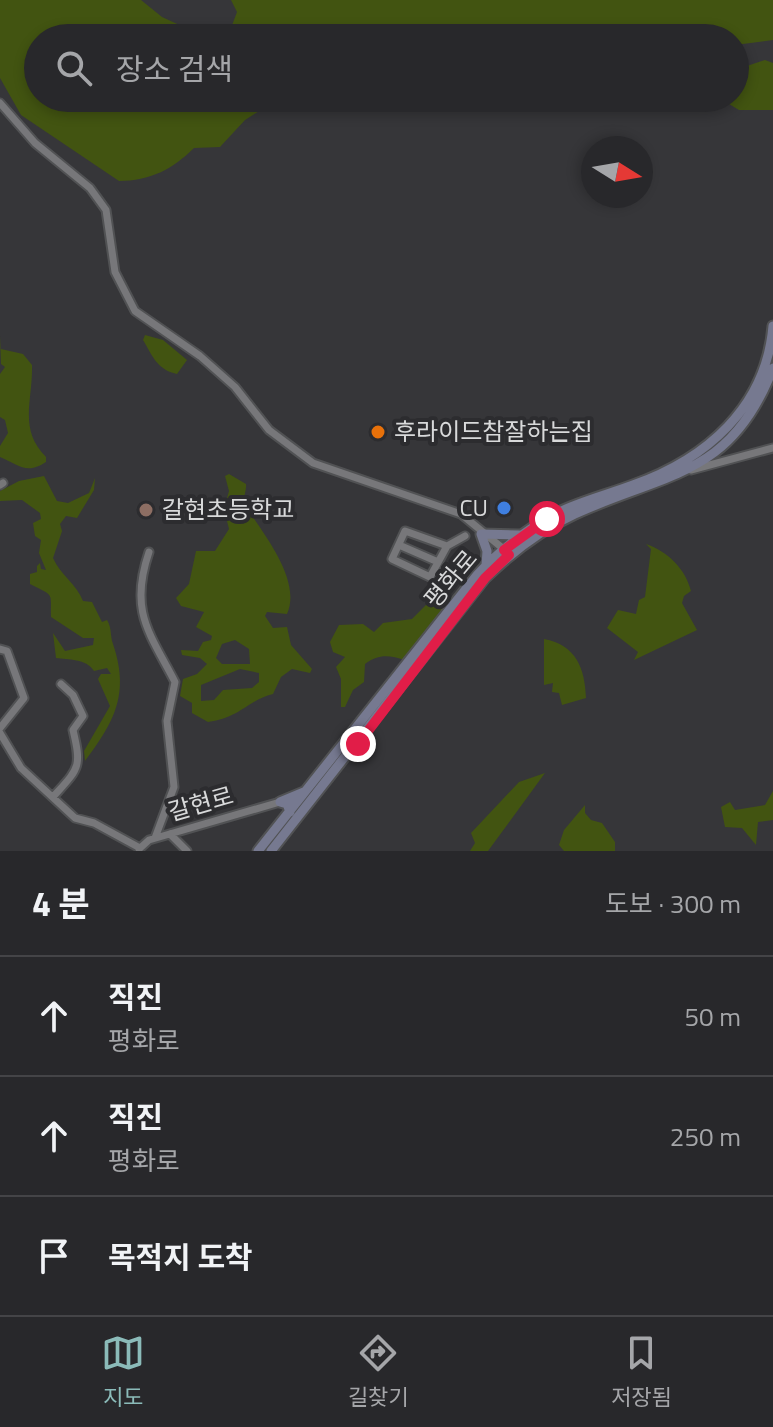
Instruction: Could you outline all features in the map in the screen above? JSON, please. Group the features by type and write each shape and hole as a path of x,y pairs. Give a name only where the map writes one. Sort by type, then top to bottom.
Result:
{"main road":[{"name":"평화로","path":"271,851 522,534 561,511 674,468 713,443 734,422 755,390 765,365 773,326"},
{"name":"평화로","path":"258,851 486,565 577,513 691,470 728,442 743,425 773,368"},
{"path":"486,565 487,551 481,534 522,534"},
{"path":"280,802 307,790"},
{"path":"280,802 287,804 290,812"}],"street":[{"path":"0,103 35,143 70,168 90,188 106,210 115,272 135,311 200,356 235,387 269,430 313,463 353,480 405,491 461,514 506,552"},
{"path":"691,470 773,448"},
{"path":"447,546 405,531 392,559 430,577 447,546 465,536"},
{"path":"399,545 438,562"},
{"path":"149,552 139,589 144,619 154,649 175,682 167,721 174,787 155,838"},
{"path":"0,649 7,651 13,662 24,698 0,730 21,768 75,818 94,823 139,849"},
{"path":"53,797 79,768 80,761 73,730 83,716 73,695 61,684"},
{"name":"갈현로","path":"139,849 155,838 280,802"},
{"path":"170,834 187,851"}],"green space":[{"path":"0,0 141,0 162,17 177,24 24,24 24,112 258,112 245,120 220,147 194,148 160,172 141,179 119,181 21,115 0,78"},
{"path":"231,0 773,0 773,40 749,43 749,24 232,24 237,12"},
{"path":"765,60 773,63 773,110 749,110 749,65"},
{"path":"145,335 163,340 187,360 177,374 156,361 143,340"},
{"path":"0,336 1,349 23,354 32,365 30,425 37,446 46,457 46,462 33,468 0,457 0,446 8,433 5,420 0,417 0,374 5,367 1,364"},
{"path":"229,474 246,484 245,504 279,558 289,587 287,614 267,612 265,616 273,628 287,627 291,645 312,669 310,673 292,669 281,677 273,694 228,717 208,722 192,713 192,703 180,696 183,679 197,674 207,664 200,658 182,655 181,650 198,651 203,642 211,640 212,636 196,627 204,612 181,606 176,598 189,584 196,551 215,551 229,529 224,509 229,491 225,476","holes":["235,640 249,649 250,664 222,664 216,658 222,644","240,669 259,673 259,682 252,688 223,690 214,700 201,701 201,685"]},
{"path":"44,476 57,501 68,503 89,493 95,478 94,490 77,518 66,516 60,524 62,531 53,558 83,601 92,602 102,622 107,620 118,662 120,678 116,707 104,733 85,761 84,751 110,706 98,679 101,674 111,674 107,668 94,671 82,662 56,658 53,633 65,651 93,645 94,638 83,638 51,617 50,596 30,584 30,574 37,572 40,563 41,569 46,570 39,553 41,540 35,536 33,523 41,519 40,513 22,500 0,501 0,491 19,481"},
{"path":"646,544 668,556 685,575 691,591 684,596 682,603 697,630 634,660 638,652 607,628 618,610 636,614 639,600 645,597 651,549"},
{"path":"450,568 453,573 450,601 405,660 380,657 365,664 364,682 353,690 345,707 341,707 341,679 336,667 345,657 333,652 330,642 339,625 363,624 374,632 383,623 412,619 437,594"},
{"path":"544,639 564,647 577,660 584,677 586,698 562,705 559,693 552,692 553,683 544,685"},
{"path":"545,773 488,851 470,851 475,843 471,833 519,782"},
{"path":"773,791 773,820 758,822 756,845 742,828 725,827 721,807 730,802 735,810 765,805"},
{"path":"585,805 585,813 591,820 602,823 615,842 615,851 564,851 559,845 564,830"}],"place":[{"name":"후라이드참잘하는집","path":"378,432"},
{"name":"CU","path":"504,508"},
{"name":"갈현초등학교","path":"146,510"}],"route":[{"path":"358,744 485,578 509,555 504,550 547,519"}]}
